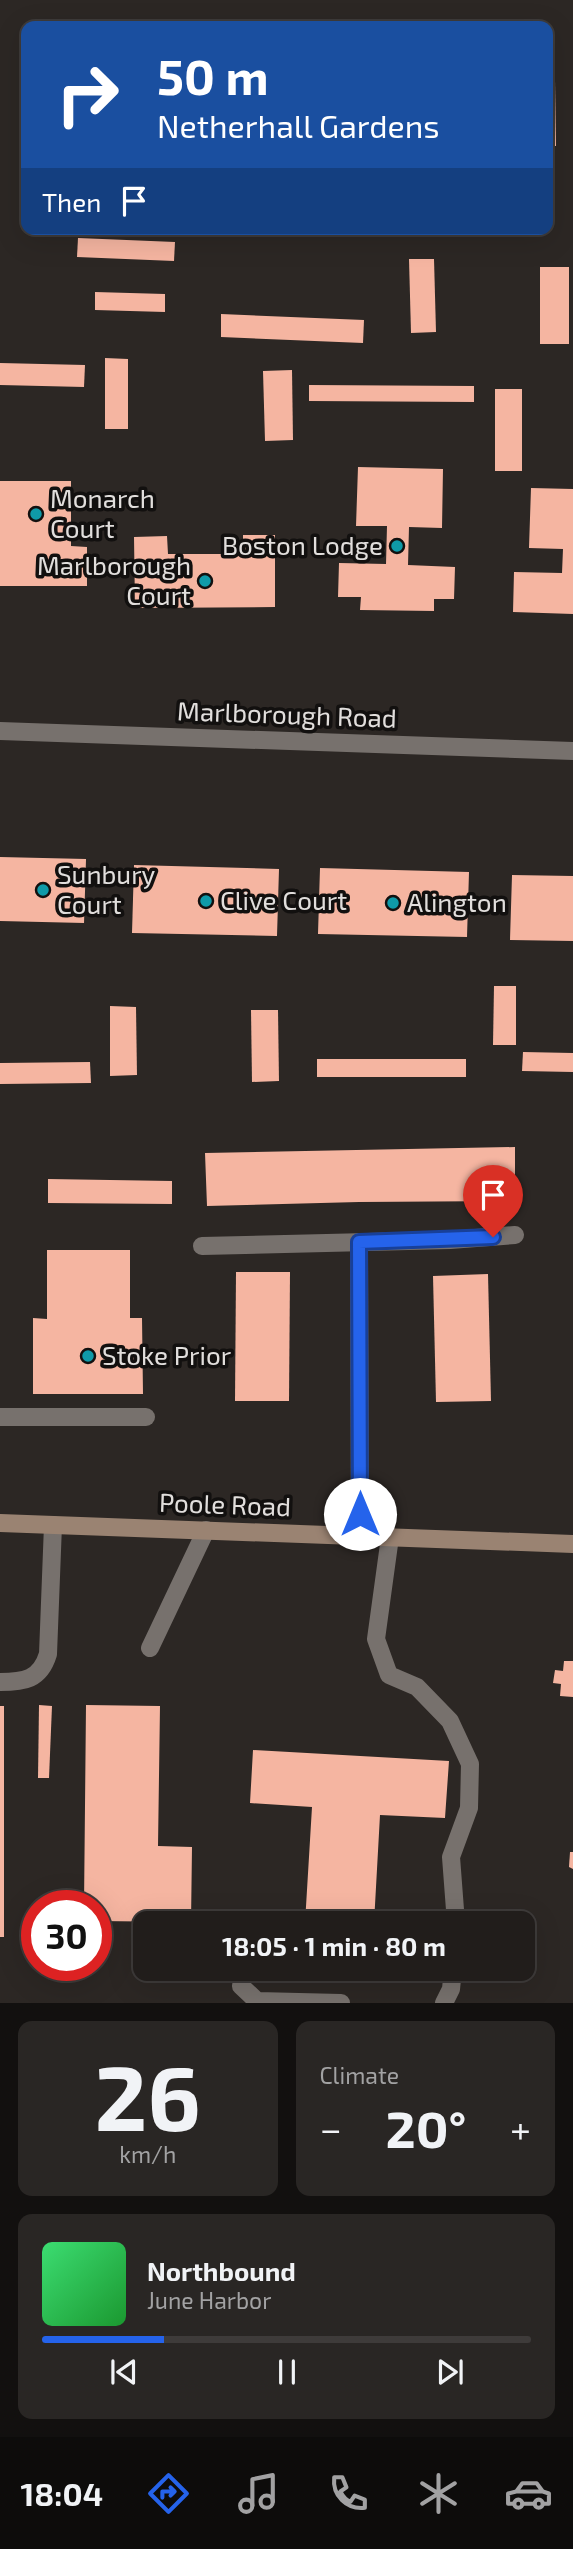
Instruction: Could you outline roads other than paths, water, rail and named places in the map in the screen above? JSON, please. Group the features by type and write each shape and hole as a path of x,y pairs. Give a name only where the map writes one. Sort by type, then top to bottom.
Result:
{"street":[{"name":"Marlborough Road","path":"0,732 573,751"},
{"path":"202,1246 515,1235"},
{"path":"359,1242 360,1536"},
{"path":"0,1417 146,1417"},
{"name":"Poole Road","path":"0,1523 573,1544"},
{"path":"0,1682 24,1682 45,1664 48,1654 53,1525"},
{"path":"149,1648 206,1530"},
{"path":"390,1537 376,1639 389,1675 417,1687 450,1721 470,1764 469,1808 451,1857 455,1911"},
{"path":"242,1981 241,1986 257,2001 341,2003"},
{"path":"444,2003 452,1981"}],"place":[{"name":"Monarch Court","path":"36,514"},
{"name":"Boston Lodge","path":"397,546"},
{"name":"Marlborough Court","path":"205,581"},
{"name":"Sunbury Court","path":"43,890"},
{"name":"Clive Court","path":"206,901"},
{"name":"Alington","path":"393,903"},
{"name":"Stoke Prior","path":"88,1356"}]}
